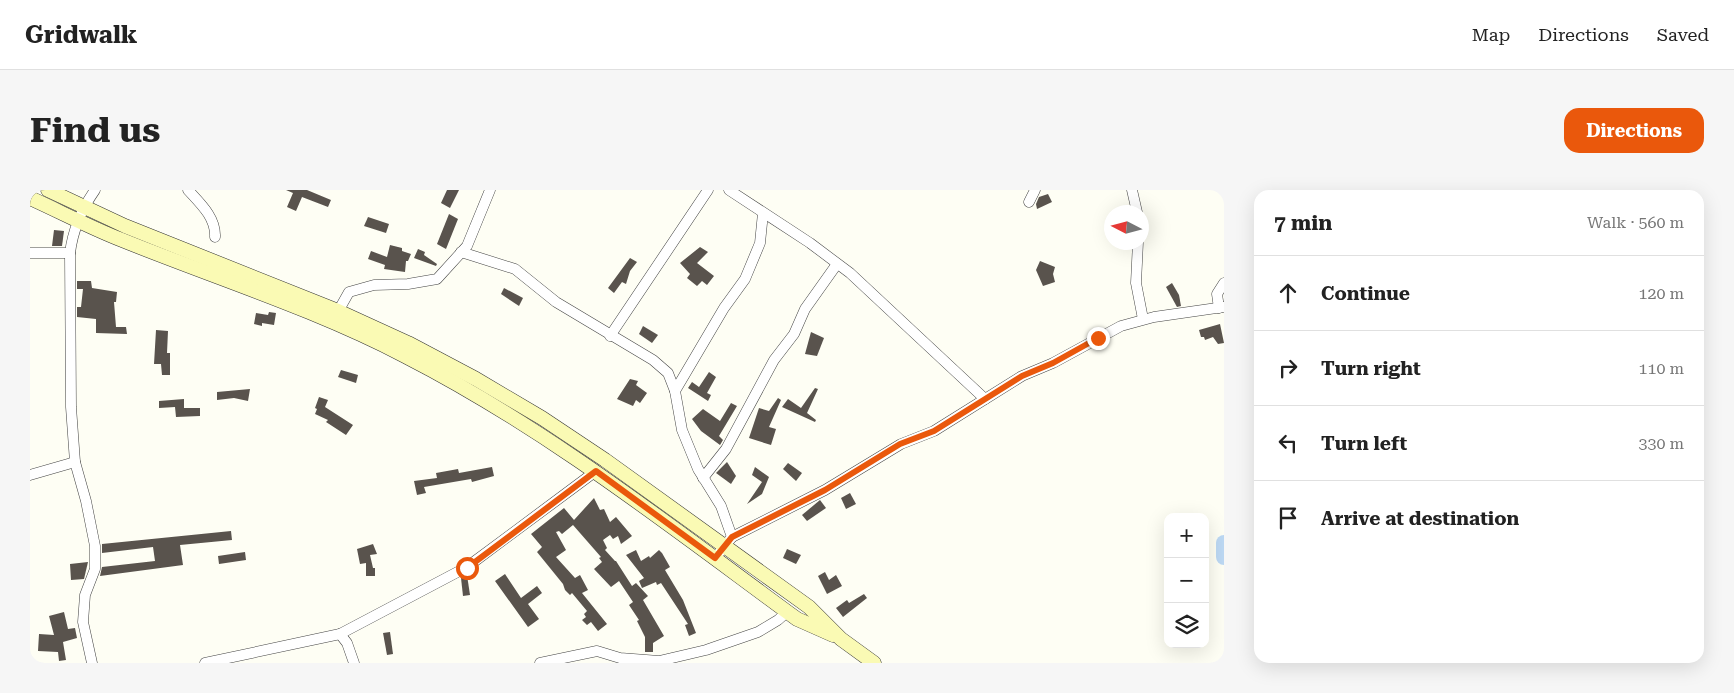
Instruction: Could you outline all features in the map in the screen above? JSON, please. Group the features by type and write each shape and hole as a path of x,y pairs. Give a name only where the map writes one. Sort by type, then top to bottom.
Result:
{"main road":[{"path":"48,190 335,317 469,390 535,430 596,471 797,619 841,639"},
{"path":"30,198 120,239 408,343 542,418 727,542 809,607 841,639 874,663"}],"street":[{"path":"92,663 83,622 84,595 95,569 94,546 86,501 75,462 71,407 70,253 72,234 84,207 95,190"},
{"path":"188,190 205,209 216,227 215,237"},
{"path":"335,317 349,292 374,285 408,284 437,279 468,246 490,190"},
{"path":"610,336 708,190"},
{"path":"729,190 837,264 986,399"},
{"path":"1029,202 1035,190"},
{"path":"1132,190 1135,205"},
{"path":"675,391 724,308 745,279 760,243 763,212"},
{"path":"1138,250 1136,283 1143,319"},
{"path":"461,252 515,269 556,302 652,360 668,373 675,391 682,430 704,478 721,506 727,542"},
{"path":"30,253 70,253"},
{"path":"704,478 726,449 774,360 790,340 805,309 837,264"},
{"path":"715,558 727,542 825,490 900,444 934,431 1022,376 1053,363 1121,326 1143,319 1222,308 1217,294 1224,283"},
{"path":"30,475 75,462"},
{"path":"205,663 340,634 467,568 596,471"},
{"path":"540,663 597,651 620,658 659,661 706,650 758,632 787,612"},
{"path":"340,634 347,643 354,663"}],"building":[{"path":"286,190 307,190 331,200 328,207 302,197 296,211 287,207 293,193"},
{"path":"447,190 459,190 450,208 441,203"},
{"path":"1048,194 1052,202 1037,209 1036,204 1039,197"},
{"path":"449,214 458,219 446,249 437,244"},
{"path":"368,217 389,224 386,233 364,226"},
{"path":"54,230 64,231 62,246 52,246"},
{"path":"390,245 402,248 402,251 411,254 408,261 406,261 405,272 384,269 385,265 368,259 371,251 387,257"},
{"path":"700,247 708,252 697,263 714,276 707,285 702,281 697,286 687,278 690,274 680,263"},
{"path":"418,249 425,252 424,255 437,264 436,266 414,258"},
{"path":"630,258 637,262 630,271 626,284 622,282 614,293 608,288"},
{"path":"1040,261 1055,267 1053,274 1055,282 1043,286 1036,270"},
{"path":"77,281 91,281 92,288 117,292 116,302 114,302 116,327 126,327 127,334 96,333 96,319 77,317 77,307 81,307 83,289 77,289"},
{"path":"1172,283 1179,295 1181,306 1177,307 1166,287"},
{"path":"504,288 523,298 519,306 501,294"},
{"path":"269,312 276,313 274,325 262,323 262,326 254,324 256,313 268,315"},
{"path":"1220,324 1224,343 1218,344 1213,337 1205,340 1204,337 1201,337 1199,330"},
{"path":"643,326 658,335 652,343 639,334"},
{"path":"156,330 168,331 167,353 170,353 170,375 162,375 161,364 154,364"},
{"path":"811,332 824,338 817,356 805,354"},
{"path":"341,370 358,375 356,383 338,377"},
{"path":"709,372 716,377 707,393 711,395 708,401 688,388 692,382 699,387"},
{"path":"630,379 638,381 636,385 647,393 640,403 636,400 633,406 617,399"},
{"path":"815,388 818,389 807,413 816,420 815,422 782,407 788,399 801,408"},
{"path":"250,389 248,401 234,398 217,400 217,392"},
{"path":"319,397 328,400 325,407 353,425 346,435 326,422 328,420 315,414"},
{"path":"778,398 781,400 769,427 776,429 771,445 749,438 759,408 769,411"},
{"path":"184,399 184,408 200,408 200,416 176,417 175,407 159,408 159,401"},
{"path":"731,403 737,406 719,436 723,440 720,445 701,431 692,419 703,409 720,421"},
{"path":"727,462 736,476 731,484 716,473"},
{"path":"788,463 802,473 796,481 783,469"},
{"path":"492,467 494,476 472,482 471,479 424,487 426,493 417,495 414,481 437,478 436,473 458,469 459,473"},
{"path":"755,467 769,477 762,494 747,504 762,482 752,475"},
{"path":"850,493 856,504 846,509 841,498"},
{"path":"594,498 600,510 604,509 610,522 616,517 632,536 621,544 618,536 613,539 610,535 603,540 607,548 605,550 616,561 632,586 636,583 648,596 643,600 664,636 653,643 653,652 645,652 645,637 637,621 639,620 629,605 633,602 619,581 611,587 594,569 602,562 599,558 601,557 573,525 562,534 559,531 556,532 566,550 556,557 575,578 580,575 588,590 582,593 607,624 598,631 591,622 587,625 582,620 586,617 584,614 587,611 572,593 570,595 565,590 563,584 537,552 542,547 531,534 564,508 574,520"},
{"path":"820,500 826,508 807,521 802,515"},
{"path":"231,531 232,540 180,545 183,565 100,576 102,567 155,561 153,547 102,553 102,544"},
{"path":"373,544 377,554 370,555 373,568 375,568 375,576 366,576 366,563 360,564 357,549"},
{"path":"787,549 801,555 796,564 783,558"},
{"path":"636,550 641,561 649,556 650,558 659,550 662,553 670,567 665,570 683,600 696,633 689,636 685,625 688,624 661,583 657,585 656,582 642,588 639,581 644,578 626,555"},
{"path":"245,552 246,560 219,564 218,556"},
{"path":"88,562 84,579 71,580 70,564"},
{"path":"825,572 829,580 836,575 842,586 827,594 818,576"},
{"path":"505,574 521,598 537,586 542,593 528,604 539,619 528,627 495,581"},
{"path":"467,575 470,595 463,596 461,578"},
{"path":"864,594 867,598 843,617 836,608 847,600 849,603"},
{"path":"64,612 68,629 75,628 77,638 63,642 66,660 59,661 58,652 38,651 39,634 54,635 49,616"},
{"path":"390,632 393,654 387,655 383,633"}],"waterway":[{"path":"1224,543 1224,557"}],"route":[{"path":"467,568 596,471 715,558 732,537 825,490 900,444 934,431 1022,376 1053,363 1098,338"}]}
